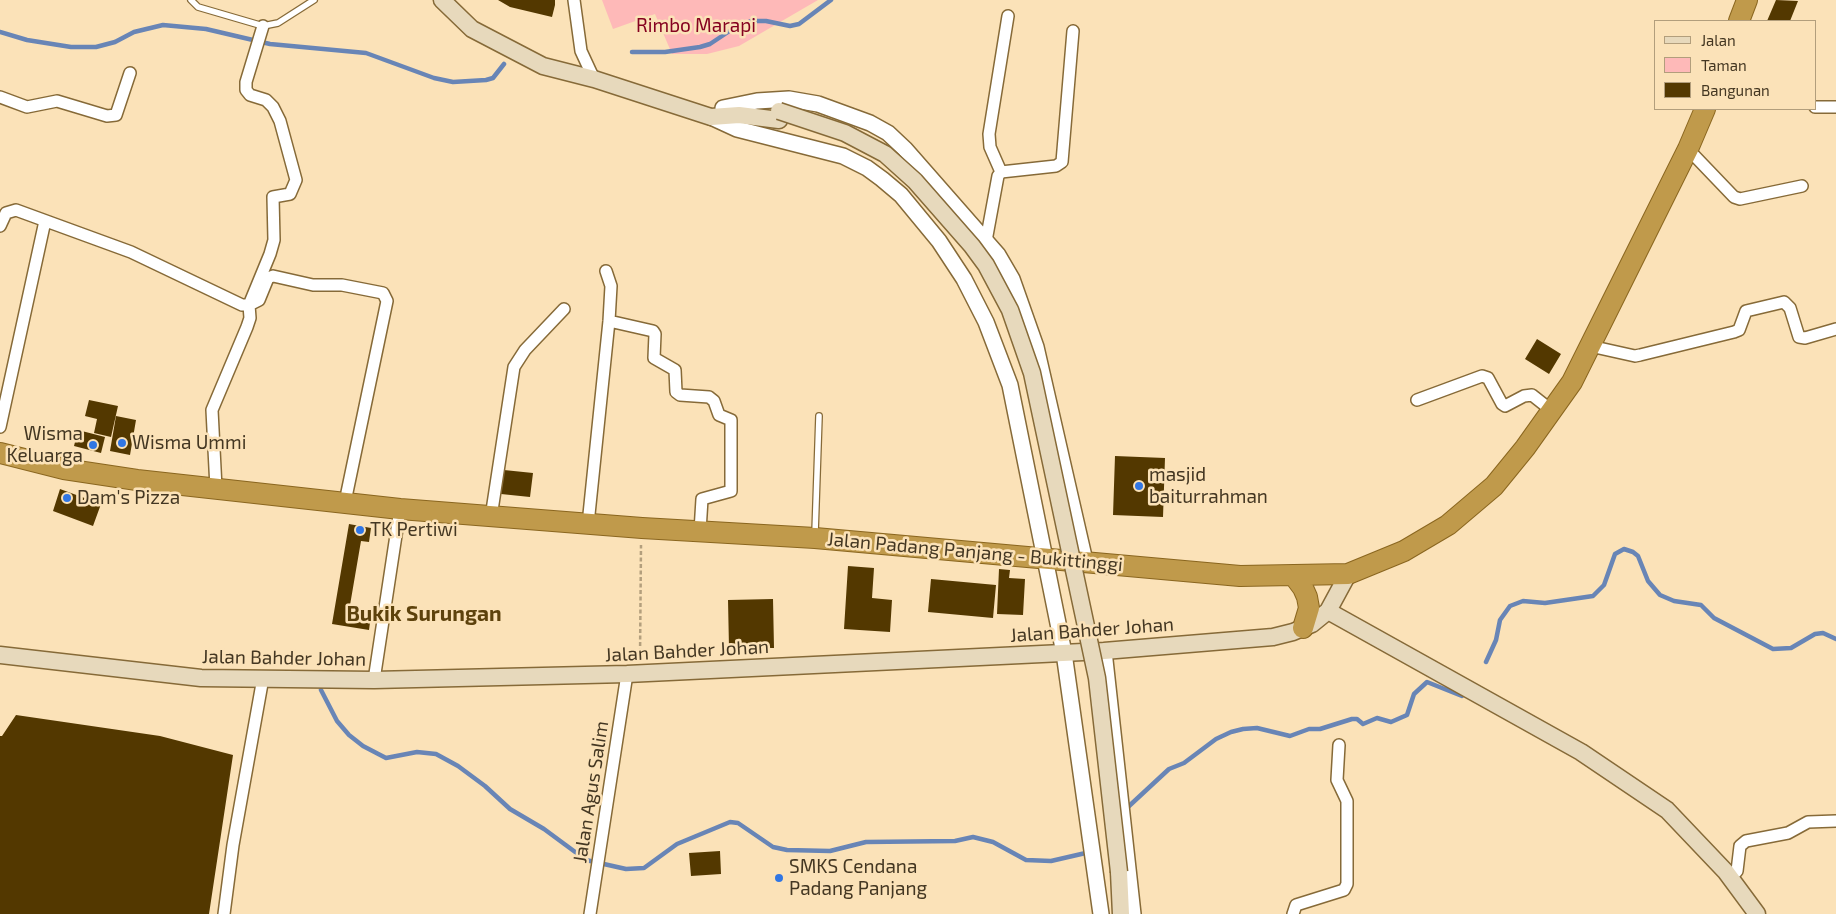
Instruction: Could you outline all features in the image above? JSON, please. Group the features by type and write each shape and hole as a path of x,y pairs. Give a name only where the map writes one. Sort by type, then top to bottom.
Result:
{"highway":[{"path":"1739,20 1747,0"},
{"name":"Jalan Padang Panjang - Bukittinggi","path":"0,453 64,469 400,509 642,528 815,538 1240,576 1348,574 1404,551 1448,526 1494,486 1525,448 1572,382 1688,149 1705,110"},
{"path":"1294,576 1307,597 1309,608 1303,628"}],"main road":[{"path":"442,0 472,29 543,66 594,79 693,111 779,115 845,133 885,154 915,181 972,246 991,274 1010,310 1032,373 1097,678 1114,872 1121,914"},
{"name":"Jalan Bahder Johan","path":"0,655 201,678 374,680 634,674 1104,651 1273,637 1303,628 1312,624 1328,611 1348,574"},
{"path":"1328,611 1581,752 1667,810 1730,878 1758,914"},
{"path":"1112,914 1114,872"}],"street":[{"path":"574,0 581,51 594,79"},
{"path":"1001,172 990,146 989,134 1008,16"},
{"path":"216,488 212,410 247,327 250,318 249,305 274,240 272,197 290,194 296,180 280,121 273,107 266,100 250,95 246,90 246,82 263,26"},
{"path":"1001,172 1056,166 1062,162 1074,31"},
{"path":"0,97 21,106 57,101 107,116 116,115 130,73"},
{"path":"717,112 756,101 788,99 818,104 870,123 888,133 905,149 986,241 1012,279 1036,347 1085,561"},
{"path":"1816,106 1836,107"},
{"path":"717,112 736,129 843,156 867,168 901,195 939,241 964,279 986,322 1010,385 1064,653 1101,914"},
{"path":"1688,149 1734,197 1740,199 1802,186"},
{"path":"986,241 998,176 1001,172"},
{"path":"0,226 3,216 10,211 16,210 131,252 242,305 249,305 259,300 268,278 273,276 313,285 342,285 383,293 386,296 345,502"},
{"path":"0,427 45,221"},
{"path":"588,524 609,321 611,286 606,271"},
{"path":"1590,346 1628,355 1640,355 1734,332 1741,326 1746,311 1784,302 1790,308 1799,337 1805,338 1836,329"},
{"path":"491,517 514,367 524,350 564,309"},
{"path":"609,321 653,331 655,334 654,358 675,370 676,392 680,395 709,398 714,401 720,415 731,420 730,491 702,498 700,531"},
{"path":"1417,400 1482,376 1488,378 1502,404 1509,405 1524,396 1532,395 1551,410"},
{"path":"374,680 400,509"},
{"path":"1104,651 1132,914"},
{"name":"Jalan Agus Salim","path":"591,914 596,877 634,674"},
{"path":"224,914 233,845 263,678"},
{"path":"1293,914 1296,905 1344,890 1347,884 1347,801 1337,780 1339,745"},
{"path":"1730,878 1737,871 1740,846 1746,841 1788,833 1808,822 1836,821"}],"lane":[{"path":"191,0 198,7 263,26 278,23 314,0"},
{"path":"815,538 819,416"}],"path":[{"path":"634,674 642,528"}],"green space":[{"name":"Rimbo Marapi","path":"602,0 818,0 739,46 707,54 672,54 655,14 613,29"}],"building":[{"path":"498,0 555,0 555,5 552,17 510,7"},
{"path":"1776,0 1798,1 1790,20 1767,20"},
{"path":"1537,339 1561,354 1549,374 1525,359"},
{"path":"89,400 118,406 111,437 94,433 97,419 85,416"},
{"path":"116,416 136,420 130,455 110,451"},
{"path":"78,430 105,437 101,453 74,446"},
{"name":"masjid baiturrahman","path":"1115,456 1165,458 1163,517 1113,515"},
{"path":"504,470 533,473 530,497 501,494"},
{"path":"60,489 101,504 93,526 53,511"},
{"path":"349,524 371,528 369,542 361,541 349,611 371,615 369,630 332,624"},
{"path":"848,566 874,568 872,598 892,600 890,632 844,629"},
{"path":"999,569 1010,570 1009,578 1025,579 1023,615 997,614"},
{"path":"931,579 996,585 993,618 928,612"},
{"path":"773,599 774,648 729,648 728,600"},
{"path":"16,715 160,736 233,755 209,914 0,914 0,736 2,736"},
{"path":"720,851 721,874 691,876 689,853"}],"waterway":[{"path":"632,52 665,52 700,47 710,44 734,28 751,21 766,21 790,26 799,24 831,0"},
{"path":"0,32 27,40 71,47 96,47 115,42 134,32 163,25 206,29 270,44 366,53 434,78 453,82 493,78 504,64"},
{"path":"1486,662 1496,640 1500,620 1510,606 1523,601 1545,603 1593,596 1604,585 1615,554 1624,549 1638,556 1648,581 1660,595 1674,601 1701,605 1714,618 1773,649 1791,648 1815,634 1823,633 1836,639"},
{"path":"1128,807 1169,769 1184,763 1216,739 1231,732 1257,728 1290,736 1309,729 1320,729 1352,719 1357,719 1363,724 1377,718 1391,722 1407,715 1414,694 1427,682 1462,696"},
{"path":"321,690 337,721 349,735 363,746 386,758 417,752 436,754 458,766 485,786 510,809 544,829 586,860 626,869 644,868 677,844 730,822 738,823 773,847 787,850 830,851 866,842 955,841 973,837 993,842 1026,860 1051,861 1090,852"}],"place":[{"name":"Wisma Ummi","path":"122,443"},
{"name":"Wisma Keluarga","path":"93,445"},
{"name":"masjid baiturrahman","path":"1139,486"},
{"name":"Dam's Pizza","path":"67,498"},
{"name":"TK Pertiwi","path":"360,530"},
{"name":"SMKS Cendana Padang Panjang","path":"779,878"}],"district":[{"name":"Bukik Surungan","path":"424,614"}]}
